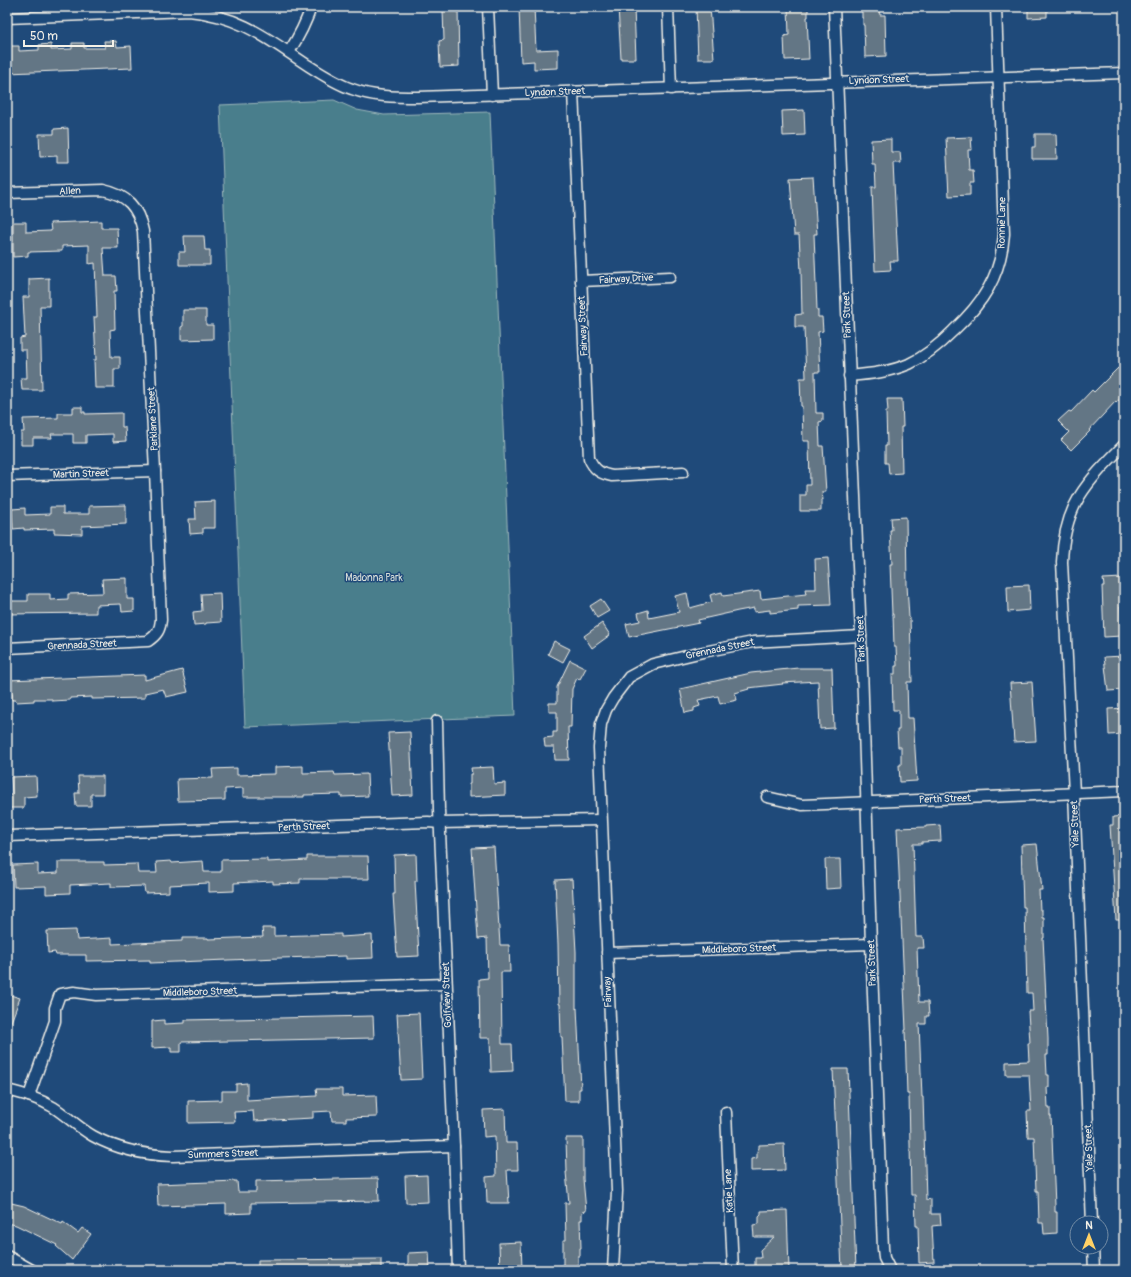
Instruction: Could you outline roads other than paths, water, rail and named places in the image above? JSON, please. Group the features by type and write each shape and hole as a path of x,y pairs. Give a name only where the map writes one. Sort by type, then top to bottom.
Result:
{"street":[{"path":"289,52 308,18 311,7"},
{"path":"488,7 492,95"},
{"path":"668,7 671,89"},
{"name":"Park Street","path":"834,7 861,636 883,1248 884,1258 890,1270"},
{"name":"Ronnie Lane","path":"849,376 888,371 908,364 923,356 940,344 968,317 991,284 1001,257 1004,234 996,7"},
{"name":"Lyndon Street","path":"7,18 203,12 239,22 330,79 351,89 372,96 418,98 573,91 671,89 999,76 1124,73"},
{"name":"Fairway Street","path":"573,91 589,458 591,464 603,475 612,476 683,472"},
{"name":"Allen","path":"7,193 103,190 117,194 130,203"},
{"name":"Parklane Street","path":"130,203 140,218 143,231 161,620 160,628 155,637"},
{"name":"Fairway Drive","path":"581,281 670,277"},
{"name":"Yale Street","path":"1092,1215 1074,793 1062,562 1063,545 1068,520 1080,494 1094,475 1124,445"},
{"name":"Martin Street","path":"7,476 155,471"},
{"name":"Grennada Street","path":"604,716 613,698 629,677 652,664 753,642 861,636"},
{"name":"Grennada Street","path":"7,648 140,642 148,641 155,637"},
{"name":"Fairway","path":"604,716 599,734 599,748 617,1191 613,1270"},
{"name":"Golfview Street","path":"437,721 458,1270"},
{"name":"Perth Street","path":"767,797 802,805 1124,791"},
{"name":"Perth Street","path":"7,836 428,822 602,820"},
{"name":"Middleboro Street","path":"607,953 871,944"},
{"name":"Middleboro Street","path":"29,1096 55,1021 56,1008 60,994 74,992 96,995 446,984"},
{"name":"Summers Street","path":"7,1090 29,1096 54,1108 82,1129 104,1142 128,1150 156,1155 173,1156 454,1146"},
{"name":"Katie Lane","path":"726,1112 733,1270"},
{"path":"1093,1255 1094,1270"},
{"path":"7,1256 32,1270"}],"park label":[{"name":"Madonna Park","path":"374,578"}]}
